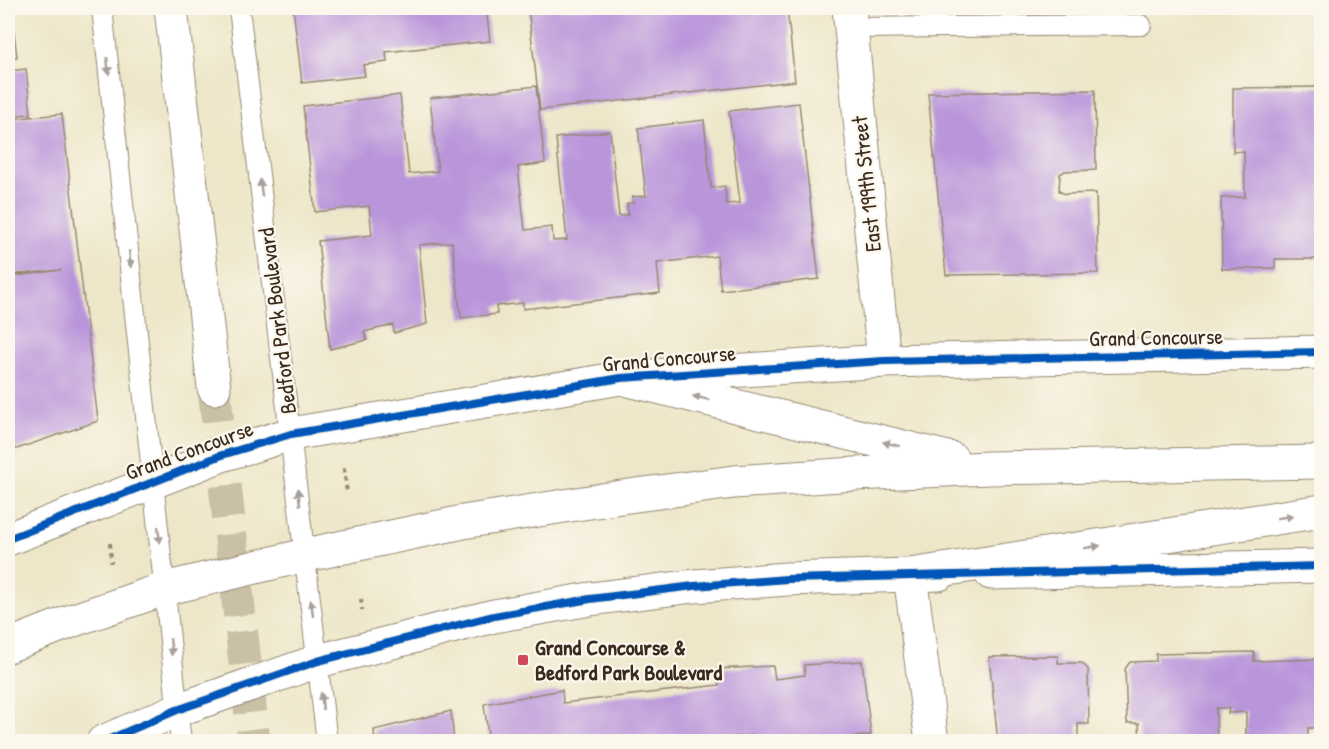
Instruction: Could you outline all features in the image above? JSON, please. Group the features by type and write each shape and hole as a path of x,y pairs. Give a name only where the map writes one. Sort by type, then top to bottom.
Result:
{"street":[{"path":"171,8 214,388"},
{"name":"East 199th Street","path":"850,18 884,361"},
{"name":"Grand Concourse","path":"8,539 222,455 291,434 621,378 884,361 1322,352"},
{"path":"621,378 988,468"},
{"path":"8,646 164,589 306,555 463,522 621,497 734,482 988,468 1313,461"},
{"path":"910,575 1322,511"},
{"path":"103,741 177,710 318,661 494,616 590,599 694,586 764,581 910,575 1322,566"},
{"path":"910,575 932,741"}],"lane":[{"path":"102,8 181,741"},
{"name":"Bedford Park Boulevard","path":"239,8 327,741"},
{"path":"850,18 1141,25"}],"path":[{"path":"344,468 347,493"},
{"path":"110,543 111,563"}],"building":[{"path":"293,8 486,8 490,41 386,52 387,62 363,65 365,76 302,83"},
{"path":"528,8 787,8 795,81 540,110"},
{"path":"8,14 12,14 17,57 8,58"},
{"path":"26,69 31,114 8,116 8,71"},
{"path":"536,86 545,163 518,167 525,230 552,227 553,241 567,240 556,138 610,131 619,216 628,215 627,204 633,203 632,197 646,196 638,128 704,120 711,188 725,186 726,204 740,203 729,111 799,103 819,279 721,290 717,256 657,263 660,293 523,309 523,303 496,306 497,314 461,318 452,242 419,245 427,324 394,333 393,325 364,332 367,340 330,349 318,241 372,235 369,206 315,212 303,106 400,95 409,174 438,171 430,98"},
{"path":"1322,87 1322,259 1275,259 1275,268 1222,269 1221,198 1245,197 1244,151 1233,152 1233,88"},
{"path":"1095,90 1096,170 1065,171 1060,174 1059,191 1065,194 1096,193 1098,273 946,275 928,93"},
{"path":"62,114 98,421 8,452 8,277 61,270 8,275 8,119"},
{"path":"1254,652 1254,661 1322,659 1322,728 1308,728 1308,742 1246,742 1246,712 1228,713 1229,708 1216,708 1217,742 1140,742 1139,723 1127,723 1125,669 1130,662 1156,661 1156,654"},
{"path":"1058,656 1058,663 1082,663 1088,669 1089,724 1078,724 1078,742 998,742 989,657"},
{"path":"862,661 871,735 846,738 847,742 754,742 753,735 726,738 726,741 718,742 489,742 484,704 562,690 563,703 719,685 717,669 773,666 775,679 805,675 804,665"},
{"path":"451,711 454,742 375,742 374,730"}],"tunnel":[{"path":"214,388 254,742"}],"cycle path":[{"path":"8,539 222,455 291,434 621,378 884,361 1322,352"},
{"path":"103,742 177,710 318,661 494,616 590,599 694,586 787,579 1322,566"}],"place":[{"name":"Grand Concourse & Bedford Park Boulevard","path":"523,660"}]}
